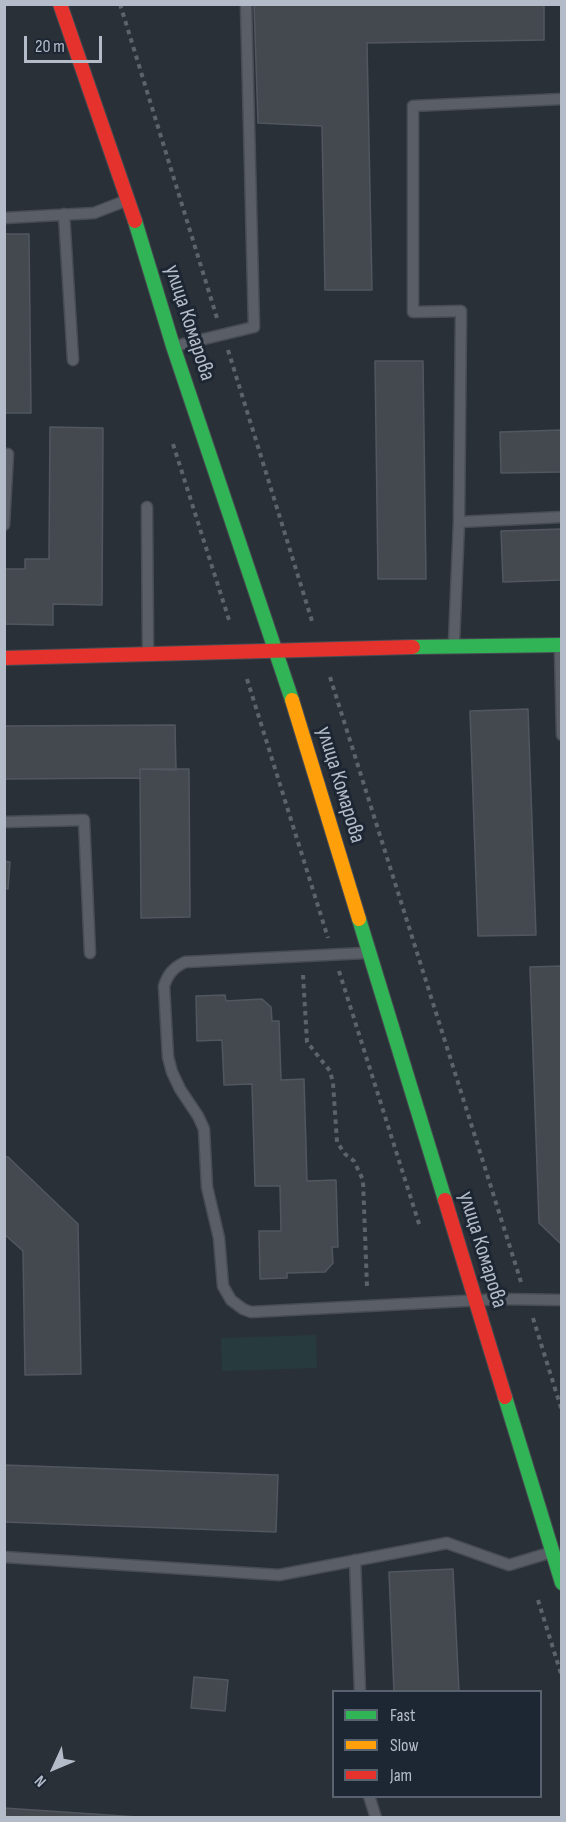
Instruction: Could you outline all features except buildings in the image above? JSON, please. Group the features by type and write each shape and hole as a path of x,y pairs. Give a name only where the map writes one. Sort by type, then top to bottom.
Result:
{"street":[{"name":"улица Комарова","path":"60,4 128,200 173,346 277,651 561,1583"},
{"path":"4,658 561,645"}],"lane":[{"path":"173,346 254,327 246,4"},
{"path":"454,646 459,522 461,311 413,312 413,106 561,99"},
{"path":"4,218 94,213 128,200"},
{"path":"64,214 73,360"},
{"path":"4,454 8,454 4,525"},
{"path":"147,507 148,654"},
{"path":"459,522 561,517"},
{"path":"561,645 561,735"},
{"path":"4,822 84,820 90,953"},
{"path":"369,953 185,962 176,966 166,978 164,986 168,1057 176,1080 204,1129 207,1187 219,1238 221,1278 231,1300 251,1312 475,1301 561,1300"},
{"path":"4,1557 279,1575 447,1542 509,1565 552,1552"},
{"path":"355,1560 360,1690"},
{"path":"369,1798 376,1818"}],"path":[{"path":"120,4 561,1412"},
{"path":"171,437 423,1235"},
{"path":"302,957 307,1042 330,1071 333,1083 337,1142 358,1167 363,1180 367,1306"},
{"path":"535,1592 561,1677"}],"green space":[{"path":"316,1335 317,1368 222,1371 221,1338"}],"traffic: fast":[{"path":"135,221 173,346 292,700"},
{"path":"413,647 562,645"},
{"path":"359,919 445,1200"},
{"path":"505,1397 562,1583"}],"traffic: slow":[{"path":"292,700 359,919"}],"traffic: jam":[{"path":"60,4 135,221"},
{"path":"4,658 413,647"},
{"path":"445,1200 505,1397"}]}
